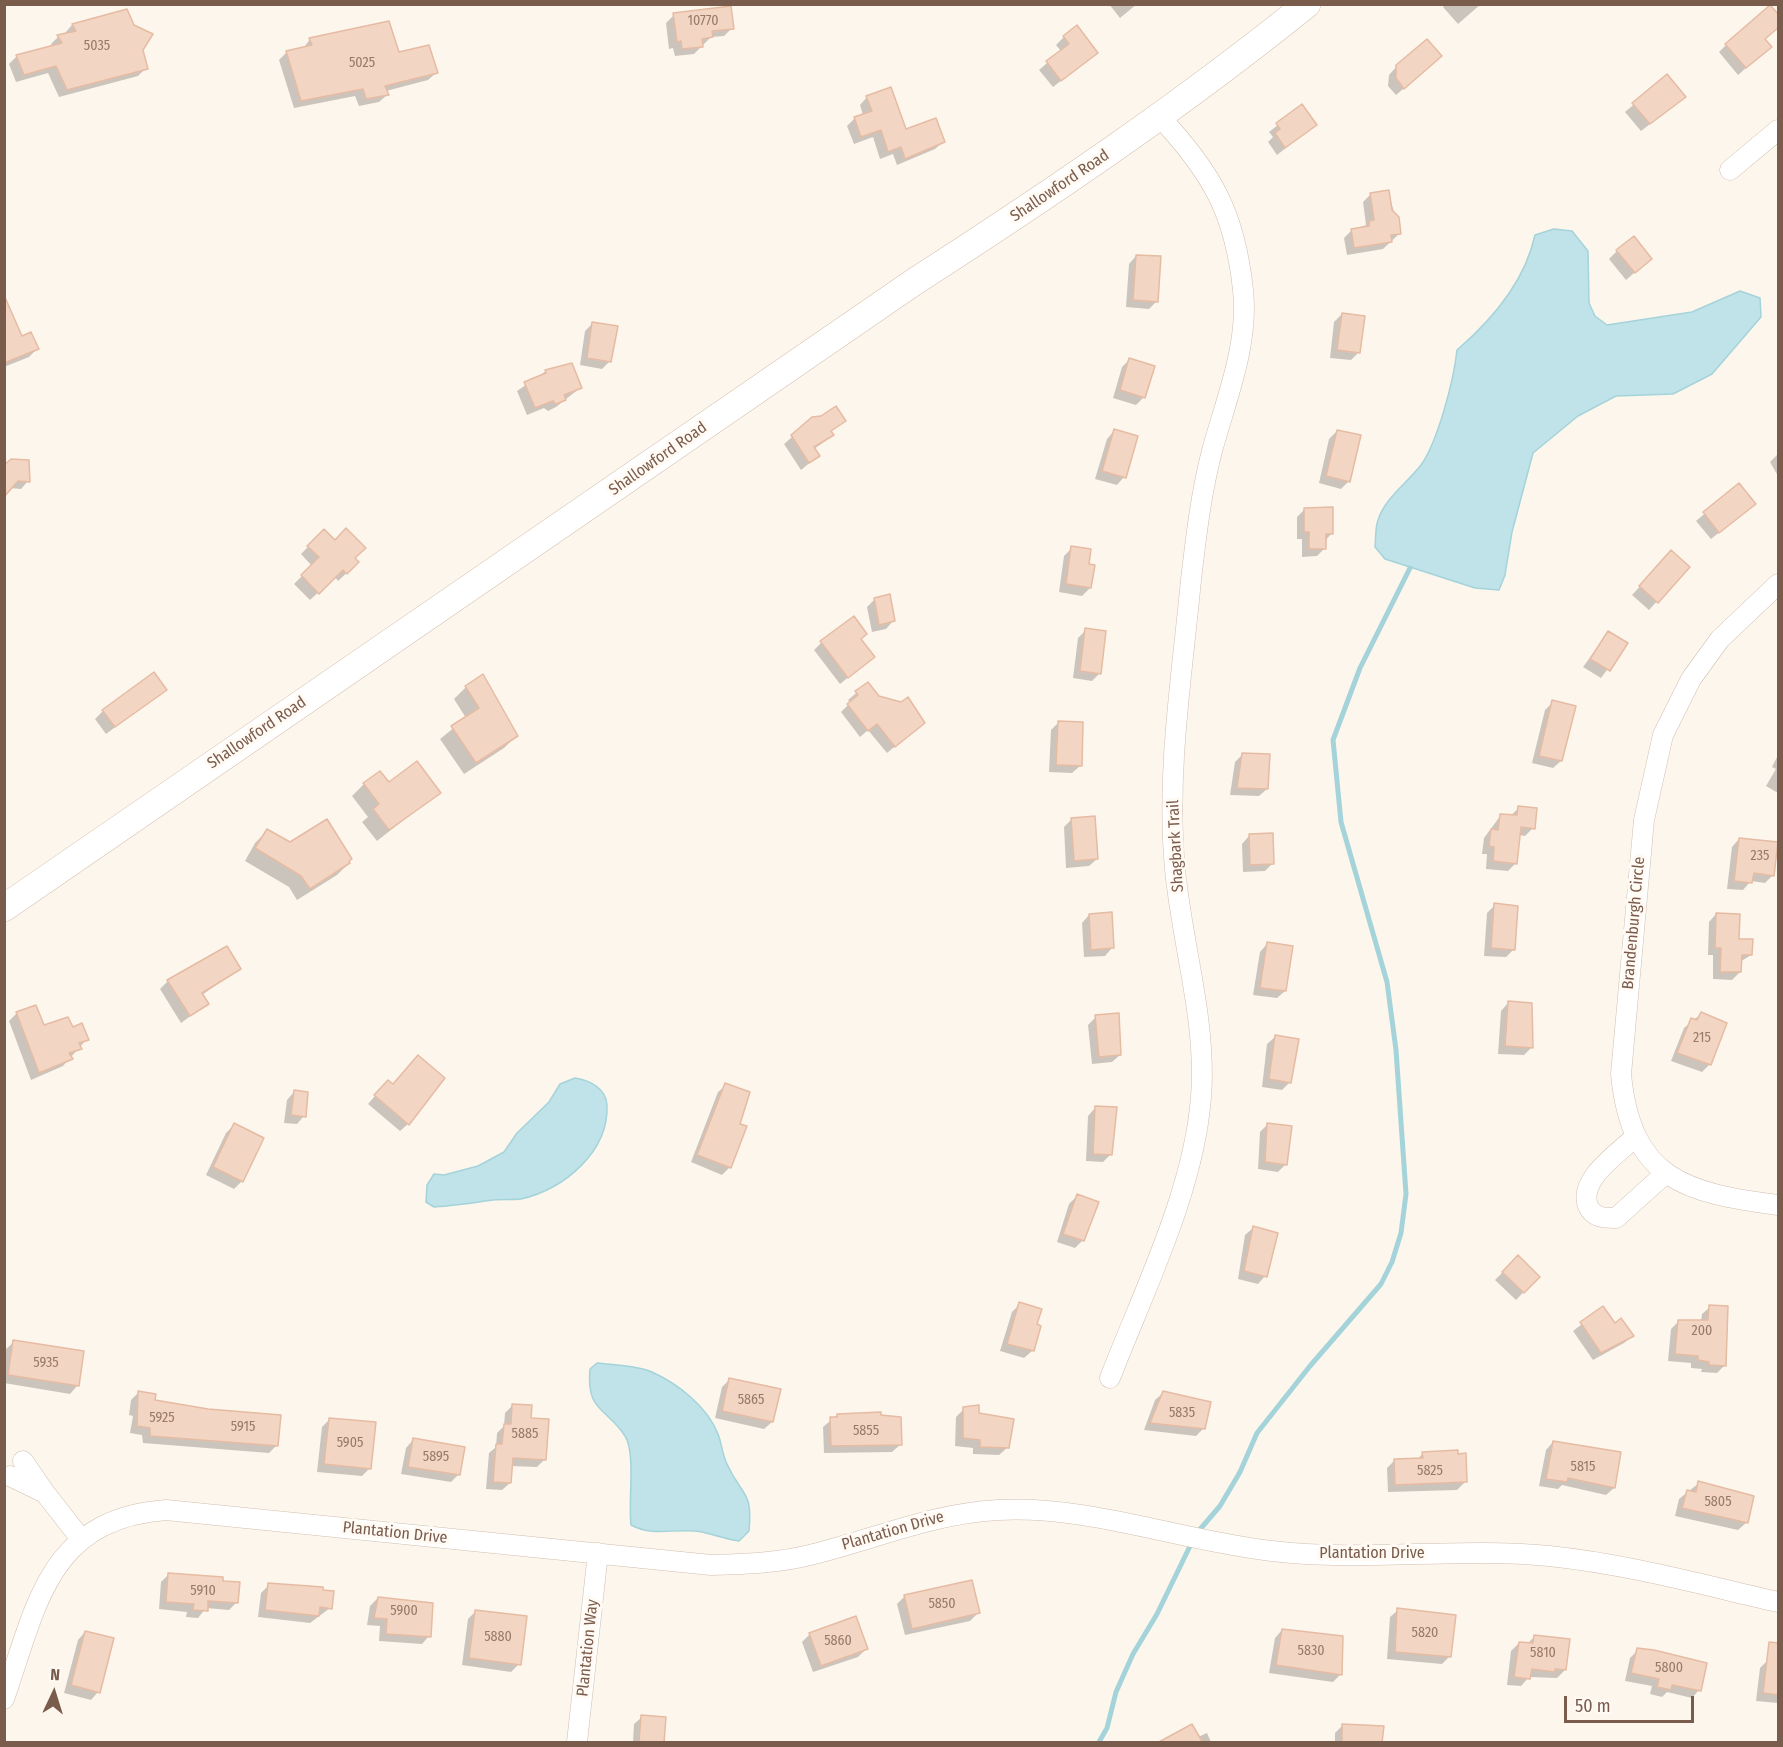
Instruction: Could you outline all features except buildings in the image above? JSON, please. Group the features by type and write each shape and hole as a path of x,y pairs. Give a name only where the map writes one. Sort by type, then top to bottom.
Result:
{"street":[{"name":"Shallowford Road","path":"4,908 914,282 1050,195 1160,117 1307,4"},
{"name":"Shagbark Trail","path":"1110,1378 1181,1194 1194,1146 1201,1098 1200,1030 1175,868 1173,770 1197,527 1211,454 1239,354 1244,303 1238,248 1221,199 1195,155 1160,117"},
{"path":"1730,170 1779,130"},
{"name":"Brandenburgh Circle","path":"1779,584 1720,639 1691,679 1663,735 1644,820 1621,1074 1624,1107 1635,1137 1666,1173 1690,1188 1713,1196 1779,1205"},
{"path":"1635,1137 1588,1183 1585,1195 1589,1210 1600,1218 1616,1218 1666,1173"},
{"path":"23,1461 81,1539"},
{"path":"10,1476 45,1493"},
{"name":"Plantation Drive","path":"4,1699 43,1588 60,1560 81,1539 121,1517 165,1510 711,1565 762,1564 813,1555 901,1526 946,1515 1000,1510 1054,1511 1271,1551 1341,1556 1482,1553 1549,1556 1618,1566 1779,1602"},
{"name":"Plantation Way","path":"577,1743 598,1553"}],"water":[{"path":"1554,229 1572,231 1588,251 1589,303 1595,316 1607,325 1692,312 1740,291 1760,298 1761,317 1712,374 1673,394 1616,396 1578,416 1533,453 1512,532 1505,575 1499,590 1475,588 1385,559 1375,547 1378,520 1386,505 1421,465 1427,454 1444,409 1457,350 1483,326 1505,299 1524,268 1535,235"},
{"path":"575,1078 596,1086 604,1094 607,1105 606,1122 592,1153 568,1177 553,1187 521,1199 434,1207 426,1202 427,1185 434,1174 444,1175 478,1166 504,1152 517,1133 549,1102 560,1084"},
{"path":"597,1363 652,1372 691,1397 707,1414 718,1434 732,1475 748,1500 749,1531 739,1541 702,1532 657,1532 631,1525 631,1466 628,1444 625,1436 599,1408 591,1394 590,1369"}],"waterway":[{"path":"1196,1534 1220,1506 1240,1472 1257,1433 1310,1366 1381,1284 1392,1262 1401,1233 1406,1194 1396,1050 1387,982 1341,822 1333,740 1360,668 1410,568"},
{"path":"1099,1742 1107,1728 1116,1692 1133,1654 1157,1614 1192,1542"}]}
